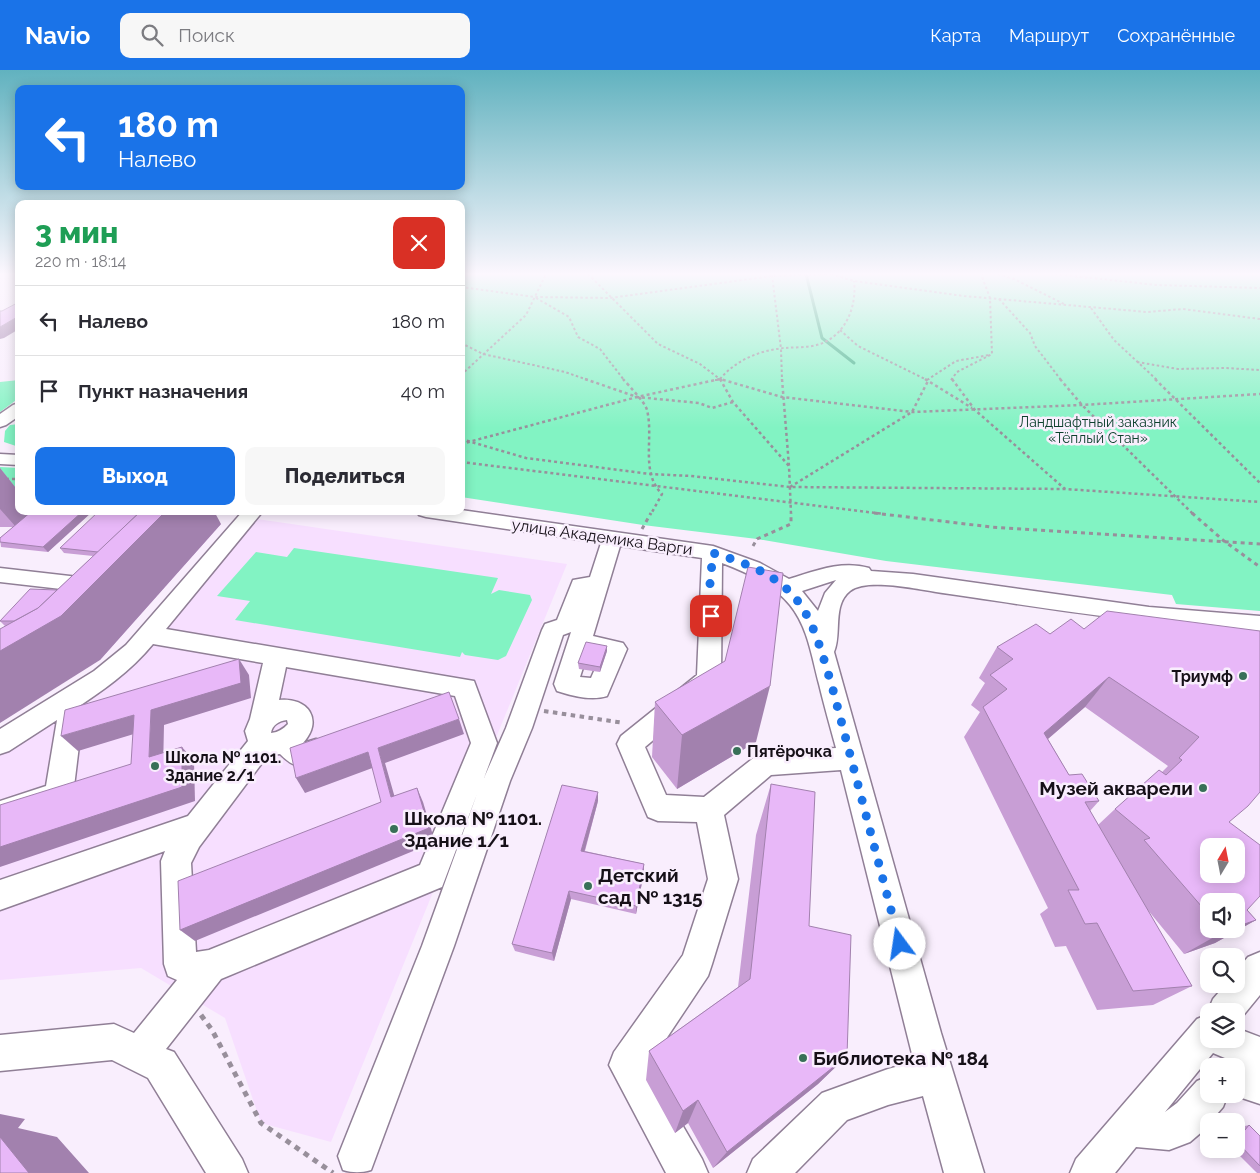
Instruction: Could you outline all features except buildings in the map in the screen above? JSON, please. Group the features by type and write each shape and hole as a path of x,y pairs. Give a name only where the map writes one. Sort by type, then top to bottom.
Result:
{"street":[{"path":"0,459 15,460"},
{"path":"0,742 102,678 134,651 251,515"},
{"name":"улица Академика Варги","path":"454,515 713,553 745,563 762,571 786,588 807,612 823,656 852,758 934,1075 964,1173"},
{"path":"579,642 612,538"},
{"path":"713,553 710,583 712,649 709,679 630,744 658,808 709,810 765,764 852,758"},
{"path":"786,588 817,577 852,572 1123,612 1260,624"},
{"path":"0,575 112,584 90,606"},
{"path":"823,656 831,603 840,587 849,582 862,579 920,583"},
{"path":"357,1156 438,946 496,781 519,728 553,630 566,624 581,585 598,583"},
{"path":"148,635 276,659 465,688 484,743 431,876 209,967 190,969 180,964 176,861 181,849 198,826 270,735 276,659"},
{"path":"238,672 276,659"},
{"path":"439,706 468,696"},
{"path":"0,814 59,795 69,722 97,714"},
{"path":"270,735 299,756 336,742"},
{"path":"688,1173 627,1065 696,964 723,879 709,810"},
{"path":"0,895 198,826"},
{"path":"139,1054 209,967"},
{"path":"1234,1003 1260,969"},
{"path":"0,1053 114,1042 161,1065 228,1173"},
{"path":"1090,1173 1200,1046"},
{"path":"1245,1048 1260,1060"},
{"path":"767,1173 834,1106 888,1087 934,1075"},
{"path":"1245,1079 1260,1086"},
{"path":"1128,1127 1162,1132 1180,1128 1202,1103"}],"path":[{"path":"465,370 514,325"},
{"path":"573,325 578,337 600,349 648,409 650,474 655,488 662,494 643,525 640,535"},
{"path":"639,325 658,344 700,364 720,380 733,402 789,466"},
{"path":"753,546 757,539 791,524 789,466 782,396 781,349 778,325"},
{"path":"720,380 731,366 781,349 824,342 844,325"},
{"path":"991,325 992,354"},
{"path":"1024,325 1049,366 1082,405 1174,497 1224,541 1260,567"},
{"path":"1104,325 1114,340 1176,398 1260,483"},
{"path":"840,330 858,346 927,380 975,410 1065,489"},
{"path":"465,345 483,354 565,372 637,396 699,403 712,408 733,402"},
{"path":"790,487 912,412 927,380 956,362 992,354"},
{"path":"975,410 951,380 957,372 992,354"},
{"path":"1136,362 1178,368 1260,370"},
{"path":"465,443 637,396 720,380 782,396 912,412 1082,405 1260,394"},
{"path":"465,441 526,458 650,474 691,476 790,487 1065,489 1260,502"},
{"path":"465,463 655,488 992,527 1260,544"},
{"path":"0,479 15,480"},
{"path":"541,711 652,726"},
{"path":"186,995 212,1030 261,1123 333,1173"}],"shaded area":[{"path":"257,519 567,564 331,1142 261,1123 225,1018 141,968 0,980 0,756 131,668"}],"green space":[{"name":"Ландшафтный заказник «Тёплый Стан»","path":"465,325 1260,325 1260,611 1176,604 1172,595 886,561 757,539 643,525 465,498"},
{"path":"15,380 15,401 0,412 0,382"},
{"path":"15,424 15,446 4,442 5,431 10,425"},
{"path":"0,467 15,468 15,489 0,489"},
{"path":"294,548 498,578 491,594 499,590 530,595 532,600 506,656 498,660 465,655 462,652 460,657 235,620 250,601 217,596 256,552 287,557"}],"waterway":[{"path":"819,325 822,338 854,363"}],"place":[{"name":"Триумф","path":"1243,676"},
{"name":"Пятёрочка","path":"737,751"},
{"name":"Школа № 1101. Здание 2/1","path":"155,766"},
{"name":"Музей акварели","path":"1203,788"},
{"name":"Школа № 1101. Здание 1/1","path":"394,829"},
{"name":"Детский сад № 1315","path":"588,886"},
{"name":"Библиотека № 184","path":"803,1058"}],"route":[{"path":"711,616 710,583 713,553 745,563 762,571 786,588 807,612 814,627 833,690 900,944"}]}
